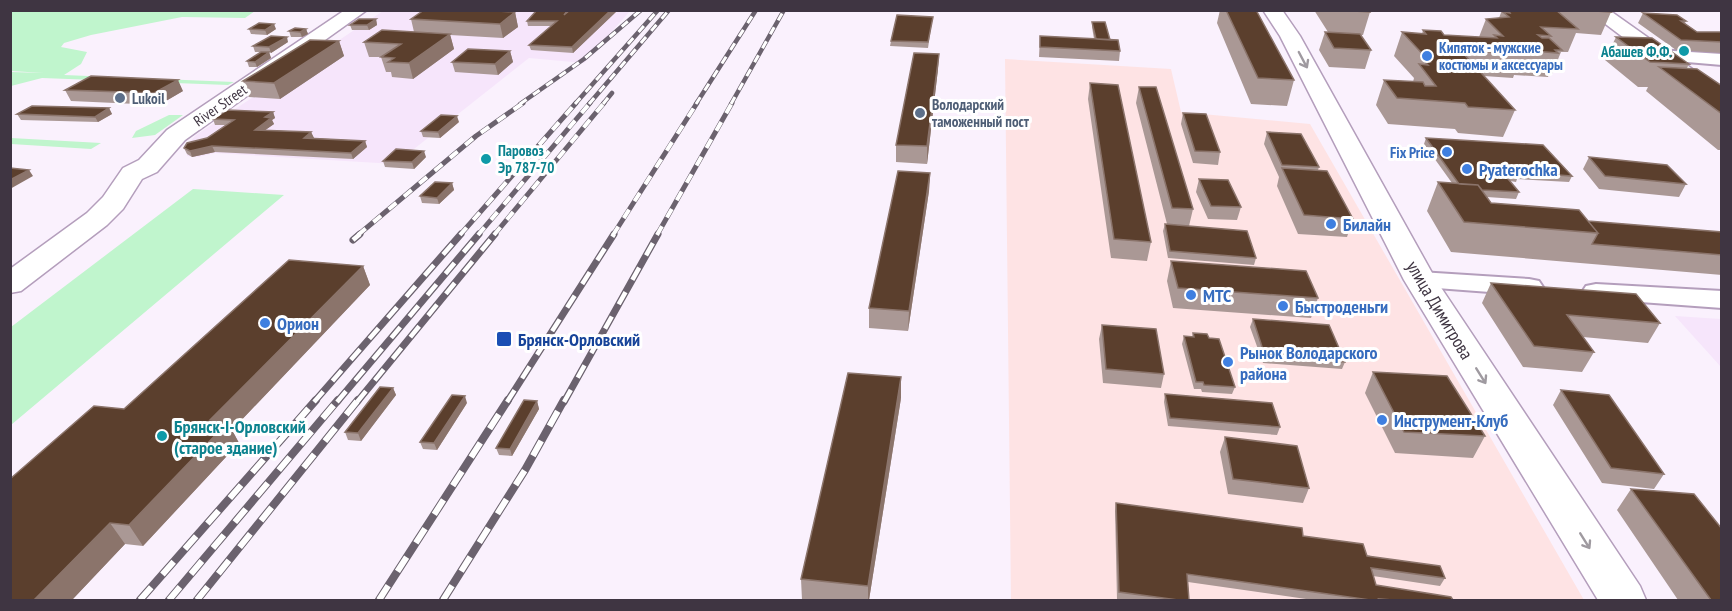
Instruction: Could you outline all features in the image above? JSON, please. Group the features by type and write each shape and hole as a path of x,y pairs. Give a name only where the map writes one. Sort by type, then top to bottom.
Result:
{"main road":[{"name":"River Street","path":"10,284 97,219 113,203 132,174 148,166 176,135 358,10"},
{"name":"улица Димитрова","path":"1272,10 1290,36 1420,280 1623,600"},
{"path":"1596,10 1722,101"},
{"path":"10,303 89,245 131,210 148,189 148,166"}],"street":[{"path":"1658,55 1722,60"},
{"path":"1420,280 1722,300"}],"shaded area":[{"path":"383,11 630,11 584,63 529,58 395,164 215,153 198,157 187,156 187,145 196,135"},
{"name":"Рынок Володарского района","path":"1005,59 1171,69 1181,112 1310,124 1584,600 1011,600"},
{"path":"1675,316 1721,319 1721,367"}],"green space":[{"path":"10,11 255,11 245,18 182,17 91,35 64,43 61,47 87,52 81,64 64,75 234,82 228,85 42,78 11,86 11,72 44,73 11,71"},
{"path":"169,115 183,115 155,135 132,138 136,131"},
{"path":"11,138 101,143 91,149 11,144"},
{"path":"193,189 284,195 11,425 11,327"}],"building":[{"path":"424,10 515,12 500,24 411,19"},
{"path":"537,10 568,10 564,15 570,10 611,10 572,47 529,45 557,21 527,21"},
{"path":"1226,10 1256,10 1294,80 1258,78"},
{"path":"1335,10 1369,10 1370,12"},
{"path":"1508,10 1556,10 1578,29 1541,27 1551,36 1538,35 1542,38 1549,38 1562,50 1555,50 1558,53 1520,50 1523,54 1476,51 1479,54 1463,53 1515,110 1468,107 1465,103 1397,98 1384,80 1423,82 1425,86 1436,86 1419,64 1428,65 1425,62 1430,62 1402,32 1426,34 1423,30 1441,31 1444,35 1497,38 1494,35 1503,36 1486,19 1509,17 1503,12 1510,13"},
{"path":"1581,10 1609,10 1611,12"},
{"path":"1643,13 1677,15 1686,21 1681,21 1697,32 1722,32 1722,42 1681,40"},
{"path":"897,15 933,17 928,42 891,41"},
{"path":"359,19 376,19 367,25 350,25"},
{"path":"1092,22 1105,22 1110,40 1096,39"},
{"path":"259,23 274,24 265,30 249,29"},
{"path":"295,28 306,29 300,32 289,31"},
{"path":"382,30 450,34 409,63 388,62 394,58 381,57 401,44 364,42"},
{"path":"1325,32 1360,34 1371,50 1334,48"},
{"path":"271,36 287,37 269,47 253,46"},
{"path":"1040,36 1118,40 1120,51 1040,47"},
{"path":"1616,37 1652,38 1689,64 1650,62"},
{"path":"310,40 339,41 274,83 243,81"},
{"path":"468,49 510,51 495,64 452,62"},
{"path":"261,52 269,52 255,62 247,61"},
{"path":"914,53 939,54 927,146 896,145"},
{"path":"1659,67 1697,69 1722,86 1722,114"},
{"path":"91,76 178,80 154,93 65,90"},
{"path":"1090,83 1118,85 1151,242 1114,239"},
{"path":"1139,87 1156,87 1193,209 1172,208"},
{"path":"32,106 109,108 95,117 17,114"},
{"path":"227,110 273,112 265,117 271,118 255,130 311,132 304,138 365,141 351,153 212,146 190,151 184,148 187,143 207,138 234,120 213,119"},
{"path":"1183,113 1206,114 1220,152 1195,151"},
{"path":"441,115 457,116 438,132 421,131"},
{"path":"1267,132 1301,134 1319,167 1282,165"},
{"path":"1426,138 1543,145 1572,176 1516,172 1518,175 1504,174 1519,192 1482,190 1478,185 1459,184"},
{"path":"396,149 424,151 412,162 383,161"},
{"path":"1589,157 1667,165 1686,184 1605,176"},
{"path":"10,168 29,170 10,180"},
{"path":"1282,168 1327,171 1353,219 1304,215"},
{"path":"898,171 930,173 909,311 869,308"},
{"path":"1199,179 1228,180 1241,207 1211,206"},
{"path":"435,182 452,183 437,198 420,196"},
{"path":"1438,182 1478,185 1491,203 1579,210 1598,233 1464,222"},
{"path":"1588,221 1722,232 1722,255 1592,244 1598,233"},
{"path":"1165,224 1247,231 1256,258 1170,251"},
{"name":"Брянск-I-Орловский (старое здание)","path":"289,260 363,266 210,420 228,422 129,525 110,523 34,600 10,600 10,479 94,406 124,409"},
{"path":"1171,261 1306,271 1318,298 1178,288"},
{"path":"1491,283 1636,294 1660,323 1567,315 1594,352 1534,346"},
{"path":"1253,319 1329,325 1345,362 1265,356"},
{"path":"1102,325 1156,329 1164,374 1106,369"},
{"path":"1193,333 1207,334 1209,338 1219,339 1235,387 1204,385 1203,382 1196,382 1184,336 1194,337"},
{"path":"1373,372 1447,376 1485,436 1404,432"},
{"path":"848,373 901,377 868,586 801,579"},
{"path":"380,387 393,388 358,433 345,432"},
{"path":"1561,390 1609,395 1664,474 1611,468"},
{"path":"1165,394 1272,403 1280,427 1170,418"},
{"path":"452,395 465,396 434,443 420,442"},
{"path":"524,400 537,401 510,449 496,448"},
{"path":"1225,437 1297,446 1309,488 1233,479"},
{"path":"1631,489 1694,494 1722,529 1722,600 1711,600"},
{"path":"1116,503 1302,528 1303,536 1363,544 1367,556 1440,566 1445,578 1371,568 1376,585 1451,597 1453,600 1370,600 1187,574 1189,600 1119,592"}],"railway":[{"path":"520,104 584,59 641,10"},
{"path":"575,104 658,10"},
{"path":"589,104 669,10"},
{"path":"696,104 756,10"},
{"path":"731,104 784,10"},
{"path":"603,104 612,93"},
{"path":"358,235 476,136 523,103"},
{"path":"460,235 576,103"},
{"path":"478,235 590,103"},
{"path":"494,235 604,103"},
{"path":"613,235 697,103"},
{"path":"657,235 732,103"},
{"path":"353,240 360,234"},
{"path":"314,402 461,234"},
{"path":"337,402 479,234"},
{"path":"357,402 495,234"},
{"path":"507,402 614,234"},
{"path":"564,402 658,234"},
{"path":"140,600 316,400"},
{"path":"169,600 338,400"},
{"path":"197,600 358,400"},
{"path":"379,600 508,400"},
{"path":"443,600 525,470 564,400"}],"place":[{"name":"Абашев Ф.Ф.","path":"1684,51"},
{"name":"Кипяток - мужские костюмы и аксессуары","path":"1427,56"},
{"name":"Lukoil","path":"120,98"},
{"name":"Володарский таможенный пост","path":"920,113"},
{"name":"Fix Price","path":"1447,152"},
{"name":"Паровоз Эр 787-70","path":"486,159"},
{"name":"Pyaterochka","path":"1467,169"},
{"name":"Билайн","path":"1331,224"},
{"name":"МТС","path":"1191,295"},
{"name":"Быстроденьги","path":"1283,306"},
{"name":"Орион","path":"265,323"},
{"name":"Брянск-Орловский","path":"504,339"},
{"name":"Рынок Володарского района","path":"1228,362"},
{"name":"Инструмент-Клуб","path":"1382,420"},
{"name":"Брянск-I-Орловский (старое здание)","path":"162,436"}]}
